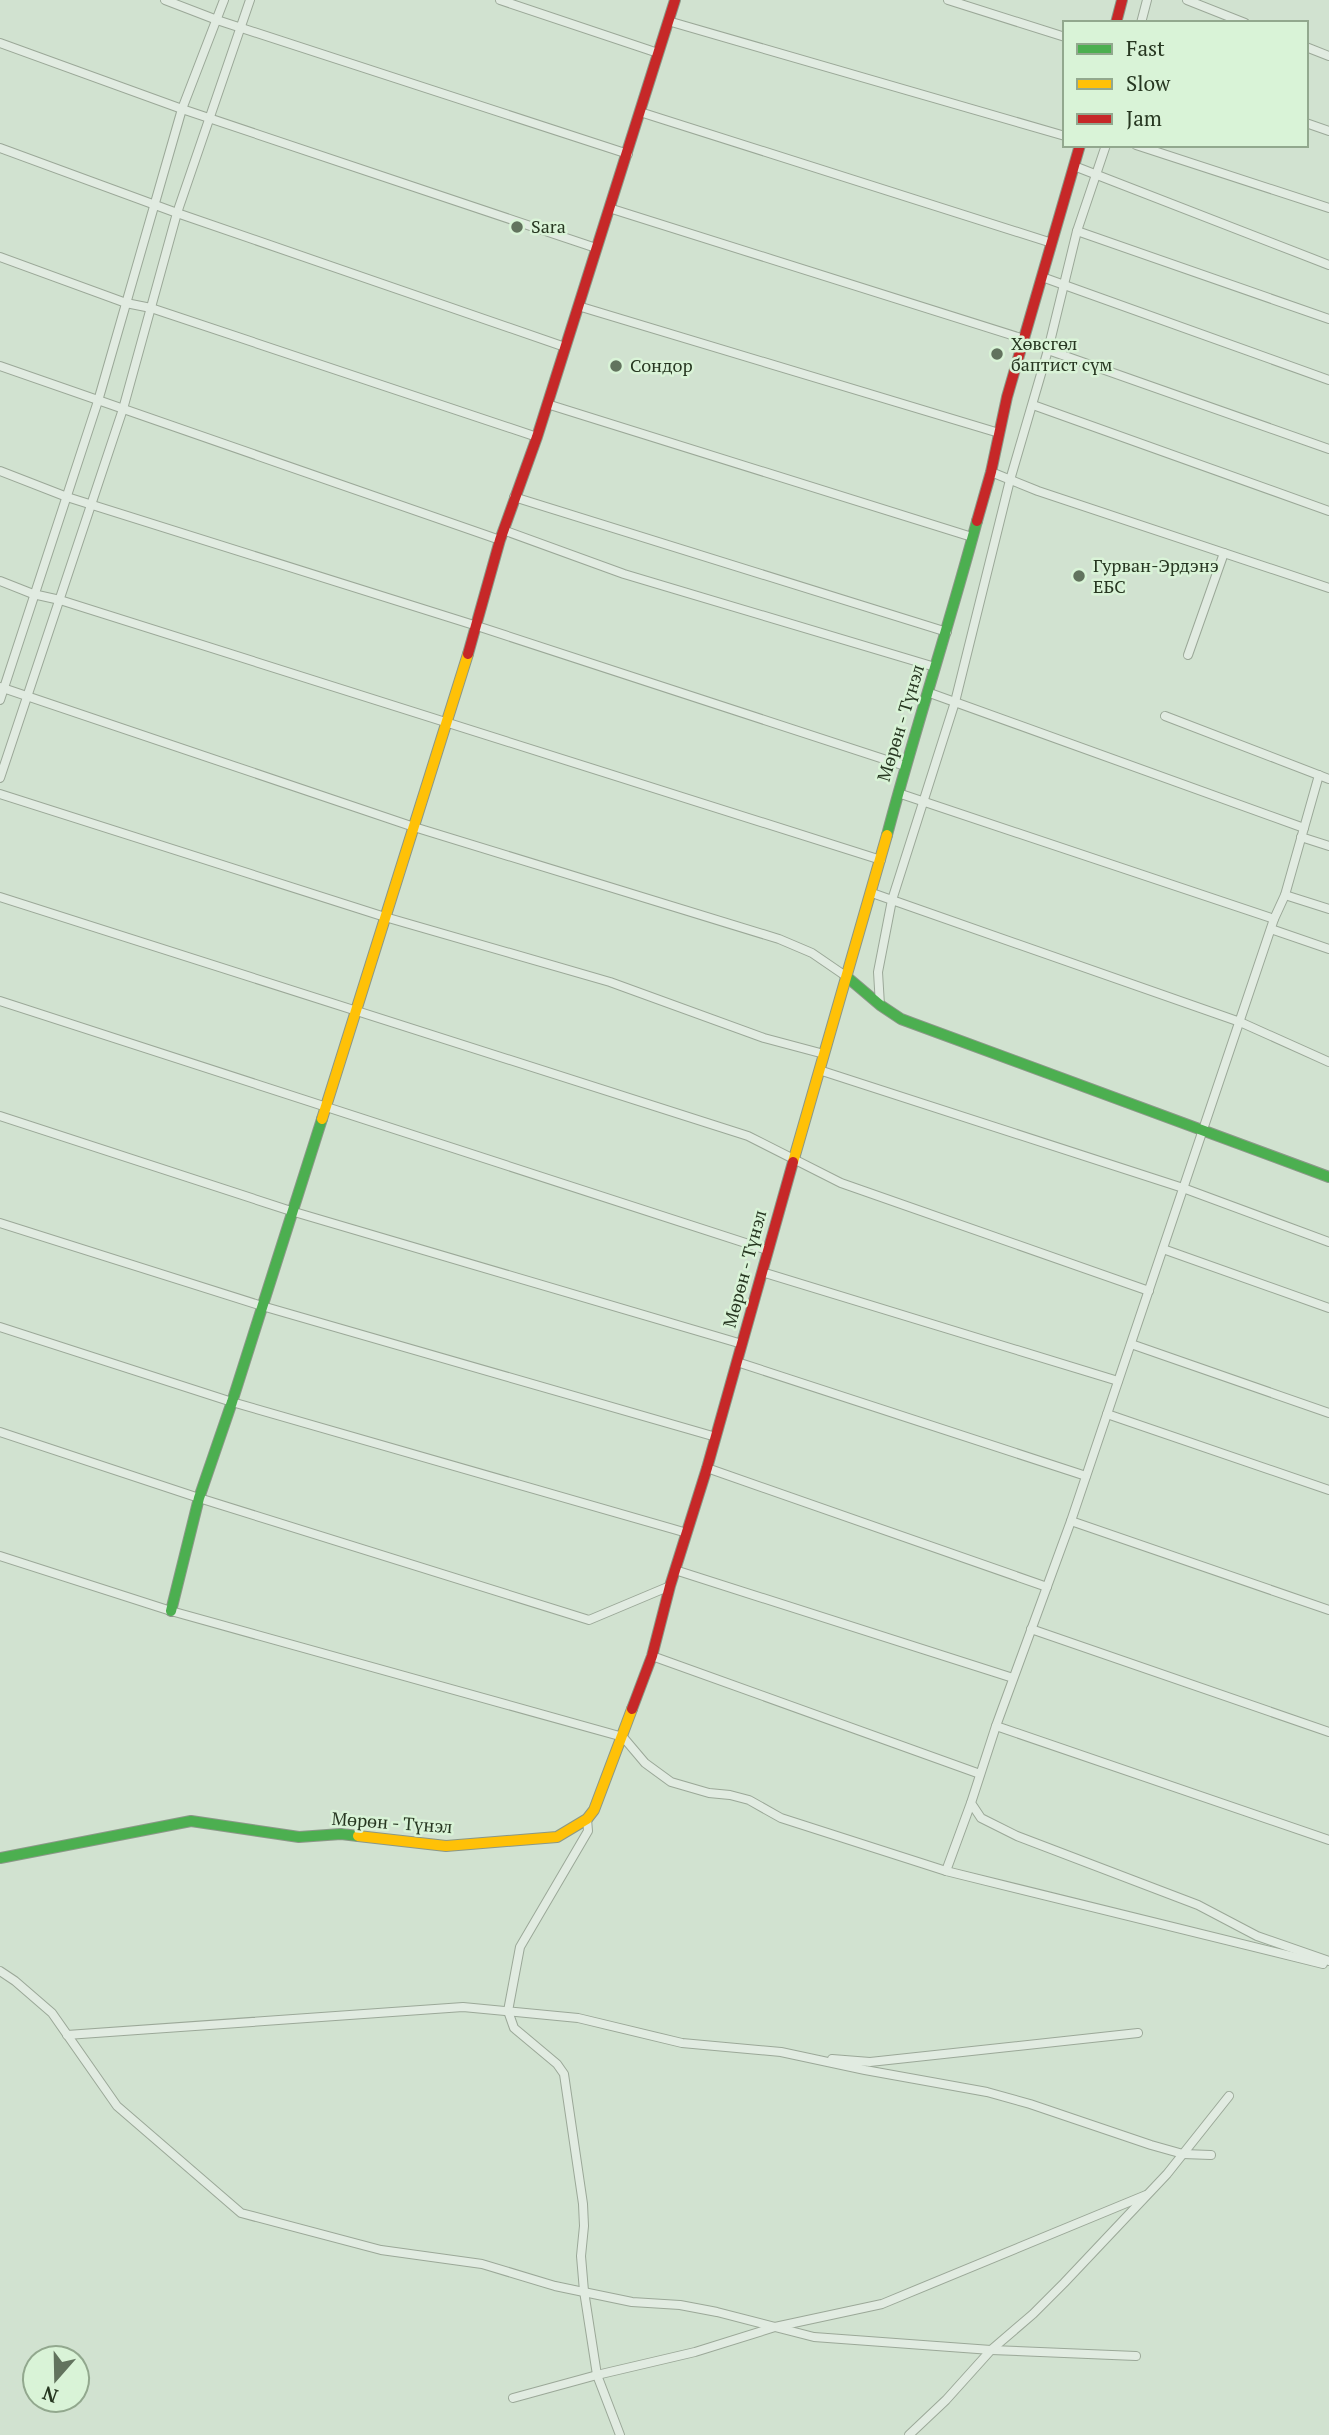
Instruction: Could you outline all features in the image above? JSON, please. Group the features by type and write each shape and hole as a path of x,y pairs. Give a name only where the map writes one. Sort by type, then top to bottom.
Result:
{"street":[{"path":"165,0 239,28 628,154"},
{"path":"0,700 2,687 98,401 182,109 224,0"},
{"path":"0,778 123,409 177,213 250,0"},
{"path":"500,0 658,53"},
{"path":"170,1611 199,1498 232,1402 414,827 477,626 514,496 537,437 675,0"},
{"path":"948,0 1063,36"},
{"path":"1117,21 1122,0"},
{"path":"1141,21 1147,0"},
{"path":"1187,0 1240,21"},
{"path":"668,20 1063,135"},
{"path":"0,43 182,109 596,248"},
{"path":"1308,48 1329,56"},
{"path":"640,112 1052,243"},
{"path":"1308,124 1329,131"},
{"name":"Мөрөн - Түнэл","path":"0,1857 50,1850 191,1821 299,1837 341,1834 446,1846 557,1837 587,1819 594,1810 652,1656 670,1586 707,1468 767,1250 872,893 905,766 947,632 1024,339 1079,147"},
{"path":"880,1005 878,972 892,900 954,702 1077,231 1105,147"},
{"path":"1142,147 1329,208"},
{"path":"0,148 177,213 565,347"},
{"path":"1074,166 1329,265"},
{"path":"609,208 1024,339"},
{"path":"1077,231 1329,319"},
{"path":"0,257 126,303 151,308 537,437"},
{"path":"1042,277 1329,380"},
{"path":"578,306 999,433"},
{"path":"1048,350 1329,449"},
{"path":"0,366 502,535 935,667"},
{"path":"547,404 972,537"},
{"path":"1033,405 1329,511"},
{"path":"0,471 67,497 477,626 905,766"},
{"path":"991,472 1329,588"},
{"path":"514,496 947,632"},
{"path":"1188,655 1224,553"},
{"path":"0,581 33,594 60,600 881,860"},
{"path":"2,687 414,827 779,939 812,953 901,1019 1329,1177"},
{"path":"927,692 1303,832 1329,846"},
{"path":"1165,716 1329,779"},
{"path":"946,1871 1071,1521 1274,919 1285,895 1319,775"},
{"path":"898,793 1274,919"},
{"path":"0,794 384,917 610,982 764,1038 824,1055"},
{"path":"872,893 1240,1022 1329,1062"},
{"path":"1285,895 1329,909"},
{"path":"0,897 748,1136 841,1183 1149,1291"},
{"path":"1271,929 1329,949"},
{"path":"0,1001 767,1250"},
{"path":"819,1070 1184,1188 1329,1242"},
{"path":"0,1116 291,1212 742,1344"},
{"path":"0,1223 262,1306 716,1437"},
{"path":"1163,1249 1329,1308"},
{"path":"762,1272 1021,1349 1118,1381"},
{"path":"0,1327 232,1402 687,1533"},
{"path":"1131,1344 1329,1413"},
{"path":"737,1362 1086,1476"},
{"path":"1107,1414 1329,1490"},
{"path":"0,1432 199,1498 589,1620 670,1586"},
{"path":"707,1468 1047,1587"},
{"path":"1071,1521 1329,1610"},
{"path":"0,1556 170,1611 623,1737 645,1763 670,1782 749,1800 781,1818 946,1871 1329,1963"},
{"path":"675,1570 1013,1678"},
{"path":"1031,1629 1329,1732"},
{"path":"652,1656 980,1774"},
{"path":"996,1726 1329,1840"},
{"path":"971,1803 981,1818 1017,1836 1198,1905 1257,1936 1329,1963"},
{"path":"587,1819 588,1831 520,1947 508,2011 514,2028 557,2064 564,2074 583,2203 581,2256 597,2375 620,2435"},
{"path":"0,1971 52,2014 117,2106 240,2213 381,2250 482,2264 555,2286 632,2302 680,2305 717,2312 814,2337 991,2350 1136,2356"},
{"path":"67,2035 463,2007 578,2018 682,2043 781,2052 987,2092 1183,2154 1211,2155"},
{"path":"802,2056 870,2062 1139,2033"},
{"path":"909,2435 946,2400 991,2350 1033,2314 1146,2195 1229,2096"},
{"path":"513,2398 695,2352 775,2327 882,2304 1146,2195"}],"traffic: fast":[{"path":"887,835 977,521"},
{"path":"847,977 901,1019 1329,1177"},
{"path":"171,1611 199,1498 322,1119"},
{"path":"0,1858 191,1821 299,1837 341,1834 358,1836"}],"traffic: slow":[{"path":"322,1119 468,654"},
{"path":"793,1162 887,835"},
{"path":"358,1836 446,1846 557,1837 587,1819 594,1810 632,1709"}],"traffic: jam":[{"path":"468,654 500,540 537,437 675,0"},
{"path":"1117,21 1122,0"},
{"path":"977,521 1007,397 1079,147"},
{"path":"632,1709 652,1656 793,1162"}],"place":[{"name":"Sara","path":"517,227"},
{"name":"Хөвсгөл баптист сүм","path":"997,354"},
{"name":"Сондор","path":"616,366"},
{"name":"Гурван-Эрдэнэ ЕБС","path":"1079,576"}]}
